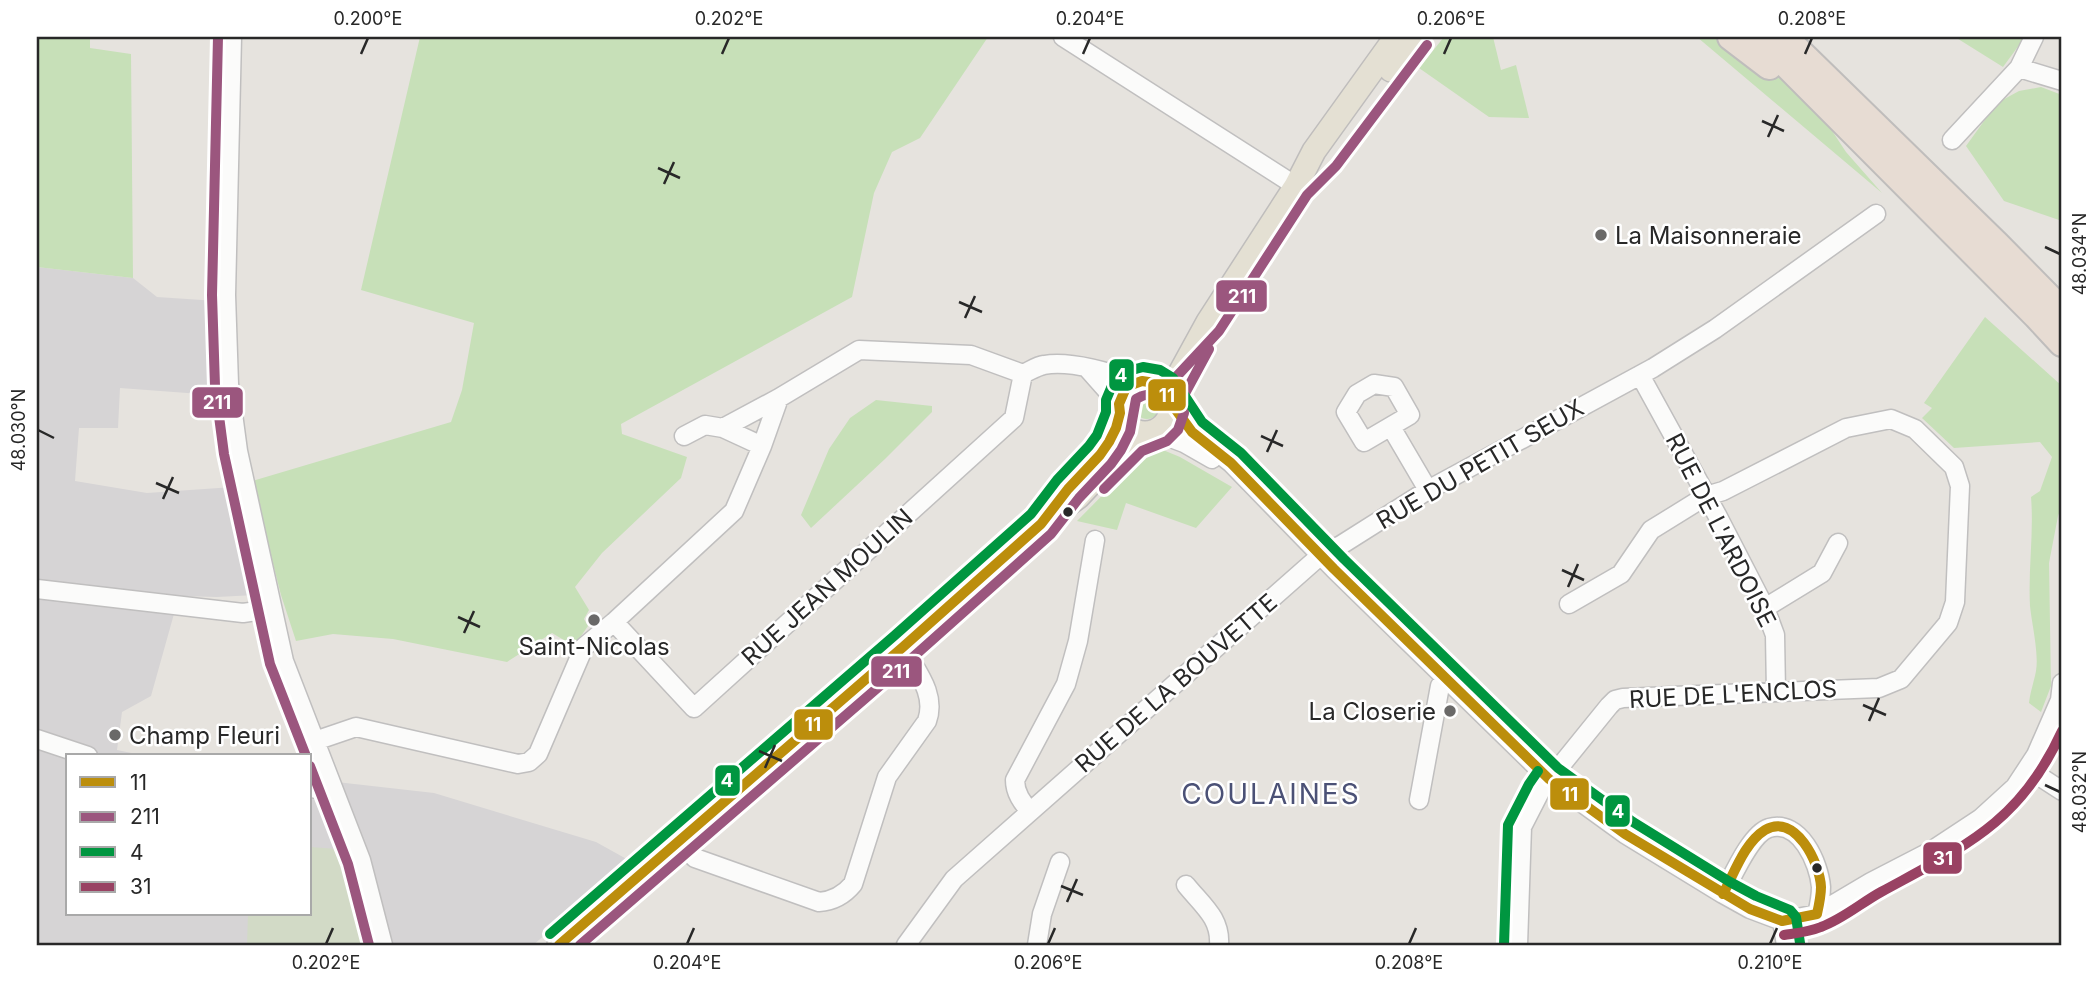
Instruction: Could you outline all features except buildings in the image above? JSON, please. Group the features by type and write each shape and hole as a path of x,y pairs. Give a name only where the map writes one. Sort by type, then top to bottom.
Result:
{"highway":[{"path":"1731,37 1763,60 1821,114 1840,117"},
{"path":"1759,37 2062,344"},
{"path":"1784,37 2062,311"},
{"path":"1806,37 1885,120 1888,138"}],"main road":[{"path":"1344,109 1385,37"},
{"path":"559,945 1041,524 1078,497 1133,441 1162,427 1168,420 1170,399 1208,322 1296,186 1314,151 1396,37"},
{"path":"1296,186 1325,158 1416,37"},
{"path":"1041,524 1068,489 1100,455 1116,428 1125,390 1168,366 1208,322"},
{"path":"1142,382 1163,388 1170,399"},
{"path":"1119,409 1128,428 1149,433"}],"street":[{"path":"232,37 226,295 229,384 238,451 284,660 361,860 383,945"},
{"path":"1063,37 1296,186"},
{"path":"1952,140 2019,68 2034,37"},
{"path":"2019,68 2062,81"},
{"name":"RUE DU PETIT SEUX","path":"1321,555 1427,490 1640,375 1715,329 1876,214"},
{"path":"723,428 859,350 971,355 1023,374 1042,365 1064,365 1109,372 1142,382"},
{"path":"1088,369 1119,409"},
{"name":"RUE JEAN MOULIN","path":"614,622 694,708 1014,418 1023,374"},
{"name":"RUE DE L'ARDOISE","path":"1640,375 1765,608 1775,635 1776,692"},
{"path":"315,741 356,727 517,764 529,762 538,754 584,647 734,511 779,398"},
{"path":"1170,399 1192,432 1231,463 1549,779 1625,834 1723,894 1750,909 1782,921 1818,914 1871,882 1931,851 1981,818 2015,787 2028,769 2060,700 2062,684"},
{"name":"RUE DE L'ENCLOS","path":"1518,945 1522,827 1549,779 1615,700 1879,688 1901,679 1948,623 1955,602 1960,486 1954,467 1915,429 1891,419 1846,428 1723,491 1706,496 1651,530 1622,574 1569,604"},
{"path":"684,436 705,425 723,428 762,446"},
{"path":"1391,427 1427,490"},
{"path":"1149,433 1184,443 1248,480"},
{"path":"1031,811 1015,788 1015,780 1066,684 1077,641 1095,540"},
{"path":"1765,608 1822,573 1838,543"},
{"name":"RUE DE LA BOUVETTE","path":"906,945 954,879 1321,555"},
{"path":"37,589 243,613 272,609"},
{"path":"678,842 695,858 819,902 829,901 846,892 853,884 887,777 927,721 930,711 930,699 903,646"},
{"path":"1419,800 1440,685 1446,678"},
{"path":"37,739 82,754"},
{"path":"2028,769 2062,791"},
{"path":"312,788 333,788"},
{"path":"1723,894 1753,842 1769,828 1781,828 1794,832 1806,842 1821,887 1818,914"},
{"path":"1037,945 1042,914 1060,862"},
{"path":"1185,886 1216,921 1220,932 1219,945"},
{"path":"1782,921 1786,945"}],"shaded area":[{"path":"37,267 133,278 157,297 217,301 214,395 120,388 118,428 79,428 75,481 147,493 233,487 255,595 179,596 151,696 122,712 117,750 136,754 66,754 66,916 312,916 312,779 434,793 596,842 632,862 533,945 37,945"}],"green space":[{"path":"37,37 90,37 90,48 131,54 133,278 37,267"},
{"path":"420,37 988,37 920,138 892,152 874,193 852,297 621,424 622,434 687,457 681,478 602,553 575,587 589,610 584,619 588,626 574,646 552,633 507,662 393,639 333,634 296,641 281,595 252,481 451,422 462,390 474,323 361,290"},
{"path":"1444,37 1493,37 1501,70 1516,65 1529,118 1489,117 1419,68"},
{"path":"1697,37 1731,37 1763,60 1821,114 1846,152 1882,193"},
{"path":"1955,37 2025,37 2003,67"},
{"path":"2041,87 2062,95 2062,221 2004,201 1966,146 1997,103 2019,91"},
{"path":"1985,317 2062,386 2062,505 2049,563 2051,686 2041,712 2029,703 2037,664 2030,606 2031,497 2040,491 2052,457 2040,442 1954,448 1922,418 1932,408 1924,403"},
{"path":"1147,393 1156,397 1160,406 1156,415 1147,419 1138,415 1134,406 1138,397"},
{"path":"876,400 932,406 932,412 811,528 801,515 829,449 850,418"},
{"path":"1163,450 1232,487 1196,528 1126,503 1117,530 1077,521 1143,454"},
{"path":"312,847 351,850 361,879 356,887 359,898 366,900 374,945 247,945 248,916 312,916"}],"transit line":[{"name":"211","path":"218,37 212,295 215,386 224,454 270,664 305,754"},
{"name":"211","path":"580,945 1051,534 1121,450 1130,432 1136,399 1154,393 1177,376 1219,331 1307,195 1336,166 1427,45"},
{"name":"211","path":"1104,489 1142,451 1167,441 1178,430 1184,413 1183,397 1209,349"},
{"name":"4","path":"550,934 1031,514 1097,435 1114,381 1125,372 1143,367 1160,370 1173,378 1202,422 1241,453 1344,559 1558,768 1633,822 1730,882 1790,910 1796,917 1800,943"},
{"name":"11","path":"559,945 1041,524 1109,442 1116,428 1120,413 1119,404 1125,390 1142,381 1155,383 1163,388 1192,432 1231,463 1334,569 1549,779 1625,834 1750,909 1782,921 1817,914"},
{"name":"31","path":"1784,935 1812,930 1837,920 1987,829 2028,788 2046,762 2062,731"},
{"name":"211","path":"312,771 348,864 369,945"},
{"name":"4","path":"1504,945 1508,825 1538,771"},
{"name":"11","path":"1723,894 1751,843 1765,830 1776,826 1786,828 1804,843 1816,865 1821,887 1817,914"}],"place":[{"name":"La Maisonneraie","path":"1601,235"},
{"name":"Saint-Nicolas","path":"594,620"},
{"name":"La Closerie","path":"1450,711"},
{"name":"Champ Fleuri","path":"115,735"}],"district":[{"name":"COULAINES","path":"1271,794"}]}
